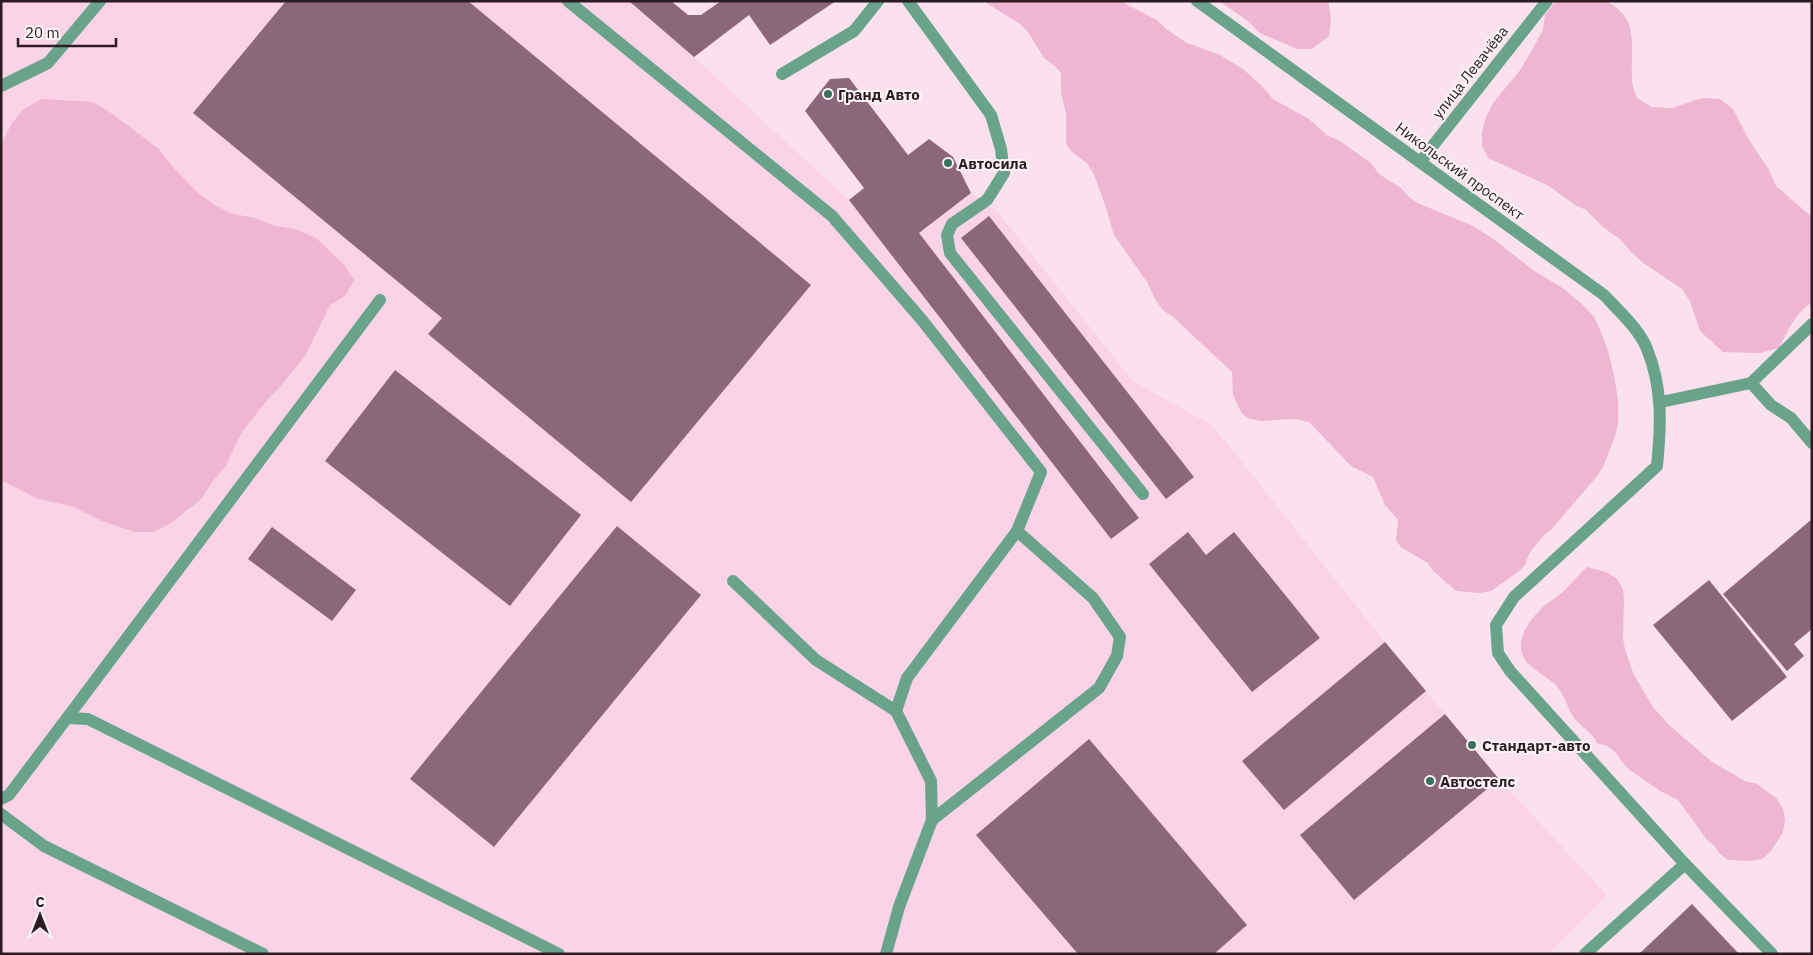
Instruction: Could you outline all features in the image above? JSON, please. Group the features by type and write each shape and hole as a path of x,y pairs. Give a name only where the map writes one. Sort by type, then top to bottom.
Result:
{"street":[{"path":"1,86 48,63 100,1"},
{"path":"568,1 832,216 922,320 1041,472 1017,531 907,678 896,712"},
{"path":"782,74 854,31 878,1"},
{"path":"908,1 991,115 1001,149 1004,173 987,200 952,224 947,235 950,253 1143,494"},
{"name":"Никольский проспект","path":"1197,1 1604,296 1631,326 1647,348 1661,402 1657,466 1514,597 1496,625 1498,653 1510,671 1685,864"},
{"name":"улица Левачёва","path":"1420,162 1547,1"},
{"path":"1,799 9,795 380,300"},
{"path":"1661,402 1751,383 1812,324"},
{"path":"1751,383 1771,405 1790,418 1812,443"},
{"path":"932,820 1099,688 1117,656 1120,637 1093,598 1017,531"},
{"path":"732,581 816,660 896,712 931,781 932,820 900,908 886,954"},
{"path":"67,718 88,719 559,954"},
{"path":"1,814 44,846 263,954"},
{"path":"1585,954 1685,864 1772,954"}],"shaded area":[{"path":"1,1 629,1 694,57 849,200 891,254 971,193 997,211 1133,381 1210,424 1385,642 1499,779 1607,895 1548,954 1,954"},
{"path":"983,1 1120,1 1157,20 1166,29 1187,43 1220,55 1243,69 1273,99 1309,119 1327,135 1340,141 1371,163 1379,174 1401,188 1410,198 1471,225 1492,238 1533,270 1564,289 1584,306 1594,317 1608,351 1618,400 1618,424 1603,467 1597,476 1552,529 1542,537 1529,554 1525,565 1518,572 1491,591 1480,593 1456,591 1433,571 1428,563 1402,548 1396,541 1398,520 1385,505 1373,477 1351,466 1309,422 1294,419 1261,421 1250,419 1242,414 1233,395 1232,372 1172,316 1164,311 1156,301 1147,282 1114,235 1095,177 1088,164 1072,152 1066,144 1066,113 1061,93 1061,73 1044,58 1028,32 1020,24"},
{"path":"1219,1 1328,1 1331,18 1329,36 1312,49 1297,49 1260,33 1248,21"},
{"path":"1559,1 1605,1 1616,8 1629,25 1632,45 1632,82 1637,98 1652,107 1672,108 1702,98 1720,99 1733,109 1749,140 1769,170 1776,186 1812,217 1812,303 1796,317 1779,348 1760,353 1723,352 1700,331 1690,301 1682,289 1642,262 1620,239 1604,228 1586,210 1575,205 1549,186 1488,158 1482,146 1482,132 1486,117 1493,103 1521,69 1543,30 1545,15 1554,3"},
{"path":"41,99 93,102 159,149 172,166 199,194 216,206 233,214 256,218 275,226 296,229 316,238 344,265 354,280 345,296 330,305 305,356 242,432 225,467 201,499 171,523 153,532 135,532 102,521 71,506 38,499 1,480 1,144 12,123 23,110"},
{"path":"1587,567 1606,572 1616,578 1623,589 1623,638 1625,650 1634,675 1653,707 1669,725 1712,762 1745,781 1757,784 1776,798 1783,808 1785,820 1783,832 1771,851 1762,859 1751,861 1728,860 1720,854 1714,845 1707,840 1678,800 1660,791 1627,768 1615,752 1607,746 1597,743 1592,735 1572,715 1562,693 1556,685 1531,666 1524,658 1521,640 1535,615 1563,592"}],"building":[{"path":"286,1 468,1 811,285 631,502 428,334 442,318 193,113"},
{"path":"629,1 671,1 688,15 701,15 721,1 836,1 770,45 749,15 694,57"},
{"path":"849,78 908,155 929,139 953,157 971,193 919,233 1139,518 1111,539 849,200 864,188 805,111 830,79"},
{"path":"989,216 1194,477 1166,499 961,238"},
{"path":"395,370 581,515 510,606 325,461"},
{"path":"1812,519 1812,629 1794,644 1804,656 1787,671 1723,594"},
{"path":"617,526 701,595 494,847 410,779"},
{"path":"272,527 356,590 332,621 248,559"},
{"path":"1188,532 1206,555 1234,532 1320,638 1252,692 1149,564"},
{"path":"1709,580 1787,677 1732,721 1653,625"},
{"path":"1385,642 1426,691 1284,810 1242,761"},
{"path":"1445,714 1499,779 1354,900 1300,835"},
{"path":"1089,739 1247,925 1214,954 1078,954 976,835"},
{"path":"1692,904 1739,954 1639,954"}],"place":[{"name":"Гранд Авто","path":"828,94"},
{"name":"Автосила","path":"948,163"},
{"name":"Стандарт-авто","path":"1472,745"},
{"name":"Автостелс","path":"1430,781"}]}
